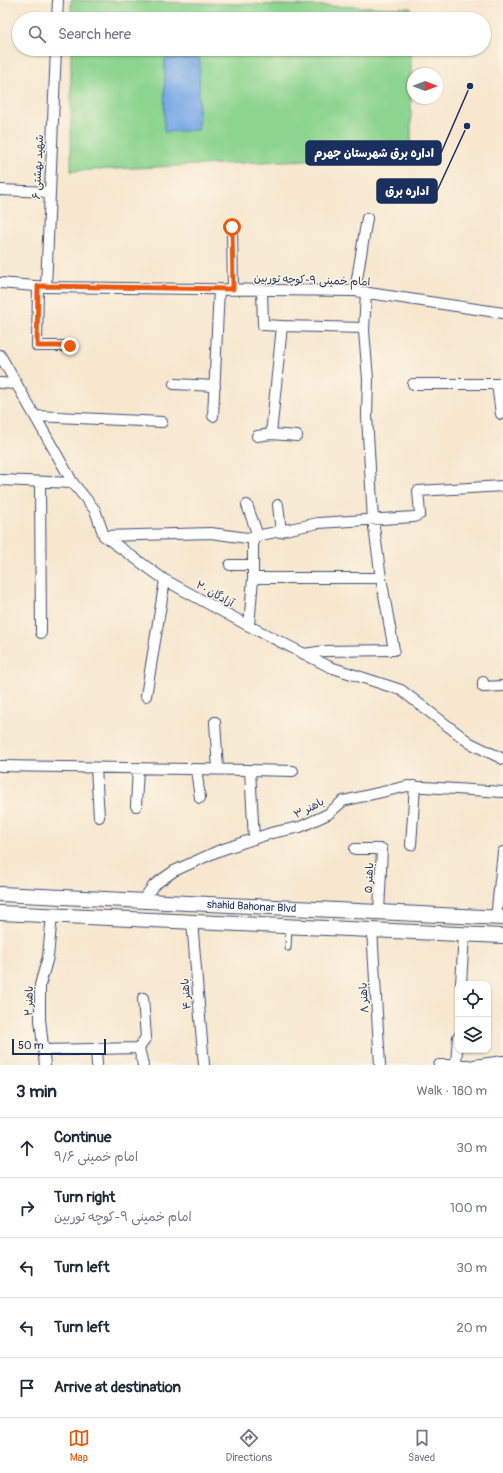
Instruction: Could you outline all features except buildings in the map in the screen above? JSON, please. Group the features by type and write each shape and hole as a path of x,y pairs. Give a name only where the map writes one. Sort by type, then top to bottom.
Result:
{"main road":[{"name":"shahid Bahonar Blvd","path":"0,894 500,918"},
{"path":"372,930 376,912"},
{"name":"shahid Bahonar Blvd","path":"0,913 503,936"}],"street":[{"path":"57,12 58,0"},
{"name":"شهید بهشتی ۶","path":"56,56 49,192 37,346 70,346"},
{"path":"0,190 49,192"},
{"path":"355,291 367,218"},
{"path":"232,227 233,289"},
{"name":"امام خمینی ۹-کوچه توربین","path":"0,283 42,286 355,291 503,313"},
{"path":"213,416 219,289"},
{"path":"262,290 263,325 364,328"},
{"path":"304,654 324,651 394,650 381,578 373,520 364,328 366,292"},
{"path":"271,434 282,326"},
{"path":"0,355 73,483 95,510 104,536 211,533 255,536 318,524 414,517 420,514 418,491 503,486"},
{"path":"0,383 17,384"},
{"path":"174,384 215,386"},
{"path":"413,384 500,384 501,414"},
{"path":"36,416 162,422"},
{"path":"257,436 271,434 297,436"},
{"path":"0,480 73,483"},
{"path":"40,482 41,634"},
{"path":"247,505 255,536 249,626"},
{"path":"278,505 281,532"},
{"name":"آزادگان ۲۰","path":"104,536 165,580 249,626 330,667 401,690 470,744 503,759"},
{"path":"230,565 253,565"},
{"path":"253,578 381,578"},
{"path":"146,696 165,580"},
{"path":"483,682 483,687 503,686"},
{"path":"215,722 218,769"},
{"path":"0,766 292,771"},
{"path":"96,768 99,817"},
{"path":"136,806 138,768"},
{"path":"196,769 200,798"},
{"path":"250,770 254,838"},
{"name":"باهنر ۳","path":"142,901 154,885 174,871 218,851 254,838 300,827 328,814 342,801 408,786 503,792"},
{"path":"411,845 415,786"},
{"name":"باهنر ۵","path":"355,849 382,849 376,912"},
{"path":"500,918 503,852"},
{"name":"باهنر ۲","path":"45,1065 40,1019 40,985 48,957 52,915"},
{"name":"باهنر ۴","path":"192,921 204,1065"},
{"name":"باهنر ۸","path":"372,930 380,1065"},
{"path":"461,981 464,934"},
{"path":"143,998 146,1036 139,1048 143,1065"},
{"path":"96,1048 97,1065"},
{"path":"44,1050 139,1048"},
{"path":"456,1064 457,1053"},
{"path":"474,1065 503,1061"},
{"path":"439,1065 468,1065"}],"lane":[{"path":"288,948 290,926"}],"green space":[{"path":"71,0 411,8 411,12 71,12"},
{"path":"71,56 411,56 411,68 407,68 407,104 411,104 411,155 71,171"}],"water":[{"path":"200,58 198,130 164,132 165,59"}],"place":[{"name":"اداره برق شهرستان جهرم","path":"470,86"},
{"name":"اداره برق","path":"467,126"}],"route":[{"path":"70,346 37,346 38,286 233,289 232,227"}]}
